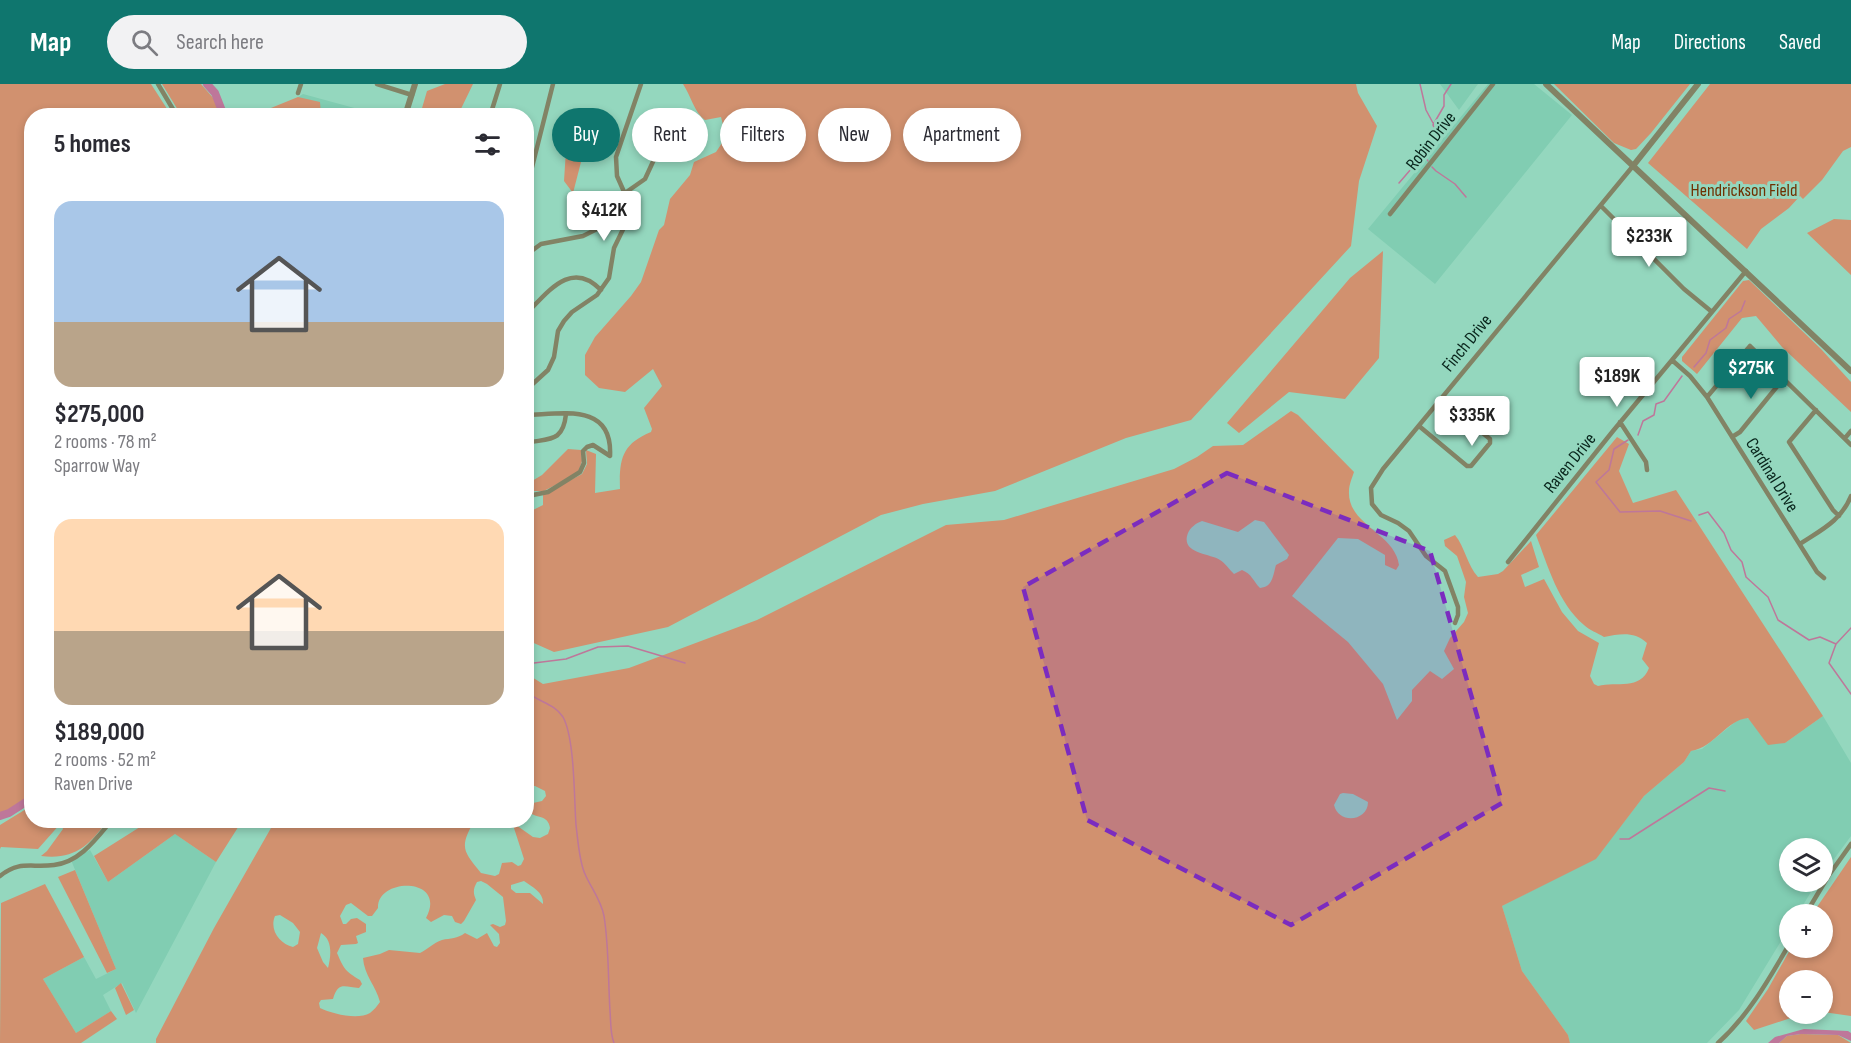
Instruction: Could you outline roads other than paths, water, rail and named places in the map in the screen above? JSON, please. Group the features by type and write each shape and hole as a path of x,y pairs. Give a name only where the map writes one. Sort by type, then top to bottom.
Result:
{"street":[{"path":"158,84 172,108"},
{"path":"298,93 301,84"},
{"path":"377,84 412,95"},
{"path":"408,108 415,84"},
{"path":"492,108 500,84"},
{"path":"534,162 553,84"},
{"path":"534,383 549,370 554,357 558,331 564,321 601,290 612,269 616,241 630,215 629,203 617,176 616,157 641,84"},
{"name":"Robin Drive","path":"1390,214 1493,84"},
{"path":"1546,84 1851,370"},
{"name":"Finch Drive","path":"1455,623 1458,607 1445,571 1425,556 1409,531 1381,515 1374,508 1370,492 1373,483 1601,206 1698,84"},
{"path":"534,250 546,243 580,237 593,232 605,220 615,200 645,179 653,162"},
{"path":"1601,206 1684,289 1712,312"},
{"name":"Raven Drive","path":"1509,562 1620,422 1746,271"},
{"path":"534,306 553,287 570,277 588,280 601,290"},
{"path":"1707,397 1749,346 1851,445"},
{"name":"Cardinal Drive","path":"1673,361 1690,376 1707,397 1817,572 1824,579"},
{"path":"1732,438 1739,433 1784,378"},
{"path":"1419,426 1467,466 1471,466 1490,443 1490,439 1441,399"},
{"path":"1816,410 1789,442 1839,516"},
{"path":"534,415 580,413 589,416 603,426 610,447 610,456 593,445 587,447 583,451 584,463 580,472 548,492 534,495"},
{"path":"534,442 558,436 564,427 566,414"},
{"path":"1620,422 1647,462 1647,470"},
{"path":"1845,438 1851,431"},
{"path":"1800,544 1839,516 1846,508 1851,496"},
{"path":"0,876 9,869 21,865 53,865 70,860 85,850 105,828"},
{"path":"1811,904 1829,874 1851,844"},
{"path":"1718,1043 1752,1005 1781,958"}],"waterway":[{"path":"207,84 215,93 221,108"},
{"path":"1420,84 1426,110 1433,123"},
{"path":"1399,183 1436,140 1437,135 1433,125 1444,106 1444,95 1451,84"},
{"path":"1424,154 1428,161"},
{"path":"1432,167 1455,184 1466,197"},
{"path":"1694,367 1706,353 1710,340 1726,328 1729,319 1741,311 1745,301"},
{"path":"1638,435 1643,421 1654,415 1656,404 1664,401 1682,376"},
{"path":"1628,440 1614,449 1609,470 1596,482 1620,512 1660,511 1691,521"},
{"path":"1699,515 1708,512 1724,533 1731,550 1742,562 1746,577 1768,597 1778,620 1809,640 1820,637 1836,644"},
{"path":"1851,628 1836,644 1829,663 1851,694"},
{"path":"534,663 566,659 598,647 628,646 685,663"},
{"path":"534,697 559,712 567,727 572,754 580,857 604,916 614,1043"},
{"path":"1620,839 1629,839 1709,788 1725,791"},
{"path":"0,816 24,803"}],"park label":[{"name":"Hendrickson Field","path":"1744,190"}]}
